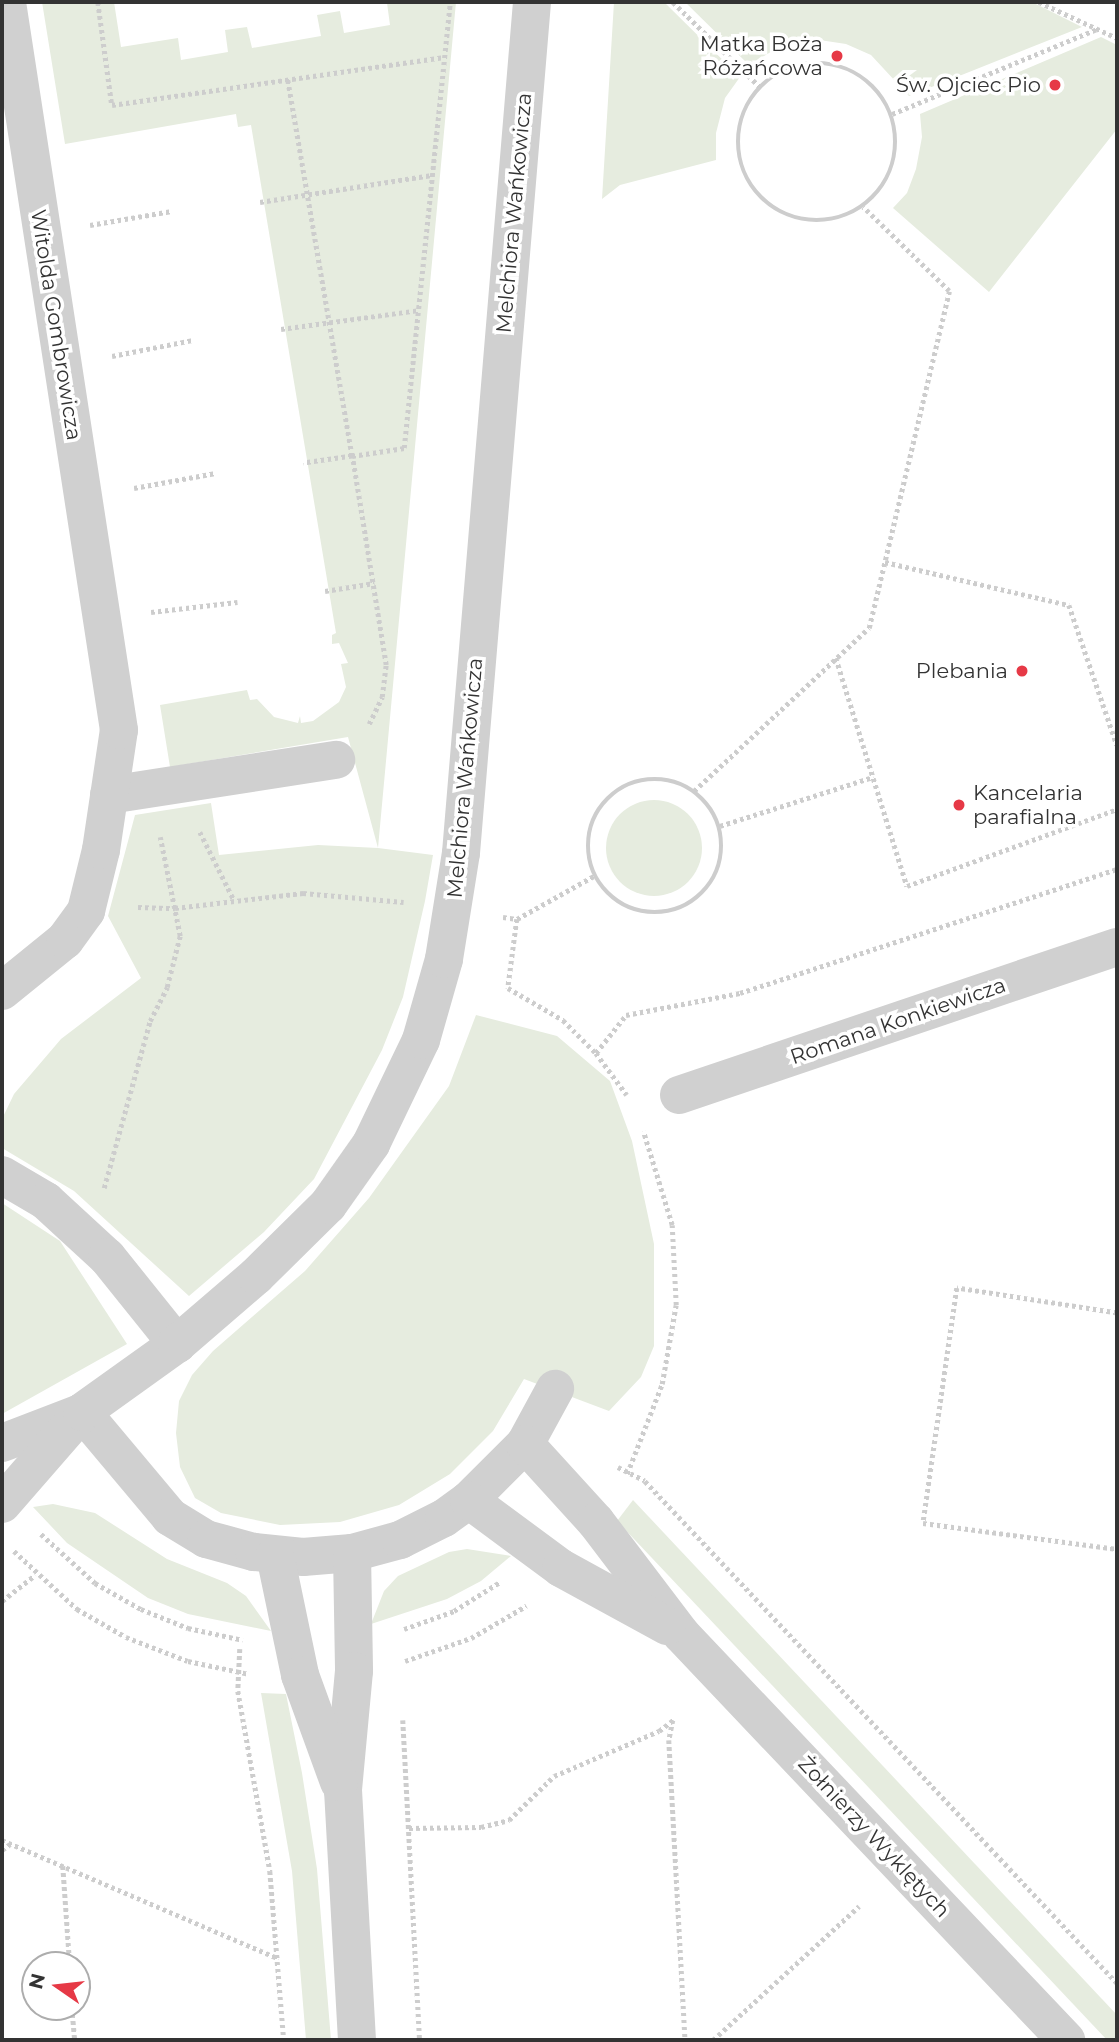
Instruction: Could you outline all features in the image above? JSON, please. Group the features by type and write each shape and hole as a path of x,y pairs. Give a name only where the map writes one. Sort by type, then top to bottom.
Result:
{"street":[{"name":"Witolda Gombrowicza","path":"2,991 65,940 86,911 119,730 104,648 7,2"},
{"name":"Melchiora Wańkowicza","path":"2,1504 82,1412 177,1345 256,1276 328,1205 371,1144 421,1040 433,1003 461,853 532,2"},
{"path":"109,795 336,761"},
{"name":"Romana Konkiewicza","path":"679,1095 1117,947"},
{"path":"2,1175 47,1201 107,1257 177,1345"},
{"path":"82,1412 170,1517 206,1539 275,1555 352,1553 400,1540 469,1500 525,1444 555,1389"},
{"name":"Melchiora Wańkowicza","path":"2,1443 82,1412"},
{"name":"Żołnierzy Wyklętych","path":"525,1444 596,1522 681,1634 1066,2040"},
{"name":"Żołnierzy Wyklętych","path":"469,1500 561,1568 681,1634"},
{"path":"352,1553 354,1671 343,1790 357,2040"},
{"path":"275,1555 300,1675 343,1790"}],"path":[{"path":"98,2 112,105 445,57"},
{"path":"304,463 404,448 450,2"},
{"path":"673,2 760,87"},
{"path":"1040,2 1117,38"},
{"path":"892,114 1097,29"},
{"path":"804,63 831,64 857,73 877,90 892,114 897,141 892,166 882,189 863,207 841,218 816,223 790,217 768,205 750,187 740,163 738,138 745,110 760,87 778,72 804,63"},
{"path":"288,80 386,665 382,697 365,730"},
{"path":"260,202 432,175"},
{"path":"694,791 869,628 949,291 863,207"},
{"path":"85,226 172,211"},
{"path":"281,329 419,310"},
{"path":"107,357 193,340"},
{"path":"128,489 216,473"},
{"path":"885,562 1069,605 1117,745"},
{"path":"325,591 373,583"},
{"path":"136,613 237,602"},
{"path":"836,658 907,886 1117,809"},
{"path":"720,826 873,777"},
{"path":"652,779 674,781 694,791 710,807 720,826 718,871 707,890 689,905 668,913 635,911 606,894 594,876 587,854 589,832 597,811 611,795 630,783 652,779"},
{"path":"174,785 234,900"},
{"path":"76,1230 114,1165 150,1021 167,987 180,936 158,823 174,785"},
{"path":"597,1053 626,1015 740,993 1117,869"},
{"path":"594,876 517,919 508,988 563,1020 597,1053 631,1104"},
{"path":"91,889 148,909 303,893 383,900"},
{"path":"596,1522 628,1472 648,1427 662,1384 676,1304 672,1226 642,1128"},
{"path":"1117,1312 957,1288 923,1523 1117,1549"},
{"path":"645,1481 1117,1983"},
{"path":"10,1547 35,1575 77,1609 126,1637 188,1661 239,1673 300,1675"},
{"path":"354,1671 400,1663 471,1639 522,1611 561,1568"},
{"path":"2,1601 35,1575"},
{"path":"241,1640 239,1673 279,1959 285,2040"},
{"path":"403,1718 420,2040"},
{"path":"409,1828 481,1827 509,1820 554,1776 659,1731 673,1720 669,1740 685,2040"},
{"path":"2,1840 279,1959"},
{"path":"2,1850 10,1844"},
{"path":"63,1867 68,1951"},
{"path":"713,2040 859,1906"},
{"path":"73,2021 75,2040"}],"shaded area":[{"path":"42,2 114,2 121,47 178,38 181,60 228,52 225,30 247,27 252,48 321,36 317,15 340,11 344,33 390,25 387,3 456,2 378,848 348,737 170,767 160,705 247,690 250,700 257,699 274,717 298,723 300,716 301,723 313,721 339,702 346,687 341,664 348,663 339,643 332,644 332,635 336,633 251,125 238,127 236,114 65,144"},
{"path":"614,2 664,2 740,77 725,98 716,133 716,160 620,185 602,199"},
{"path":"685,2 1032,2 1082,27 909,96 871,55 846,44 813,39 779,47 749,65"},
{"path":"1101,37 1117,45 1117,129 989,292 893,208 907,193 916,169 922,137 920,114"},
{"path":"654,800 672,804 688,814 698,830 702,848 698,866 688,882 672,892 654,896 636,892 620,882 610,866 606,848 610,830 620,814 636,804"},
{"path":"211,803 219,855 318,845 378,848 433,855 403,997 382,1050 314,1179 264,1232 189,1296 74,1191 2,1148 2,1119 14,1094 61,1039 141,978 108,916 135,815"},
{"path":"476,1015 557,1036 610,1081 632,1141 654,1244 654,1346 641,1377 609,1411 524,1379 493,1431 450,1474 399,1505 340,1522 280,1525 221,1513 195,1498 180,1467 176,1433 179,1401 192,1375 213,1351 305,1271 369,1198 449,1086"},
{"path":"2,1203 60,1241 127,1344 2,1414"},
{"path":"633,1500 1117,2015 1117,2040 1107,2040 617,1521"},
{"path":"53,1504 95,1513 167,1559 227,1583 246,1596 271,1631 188,1614 148,1598 67,1543 33,1507"},
{"path":"467,1549 511,1556 481,1581 447,1599 371,1624 384,1591 398,1576 449,1552"},
{"path":"261,1693 286,1694 302,1773 317,1869 331,2040 306,2040 292,1871"}],"place":[{"name":"Matka Boża Różańcowa","path":"837,56"},
{"name":"Św. Ojciec Pio","path":"1055,85"},
{"name":"Plebania","path":"1022,671"},
{"name":"Kancelaria parafialna","path":"959,805"}]}
